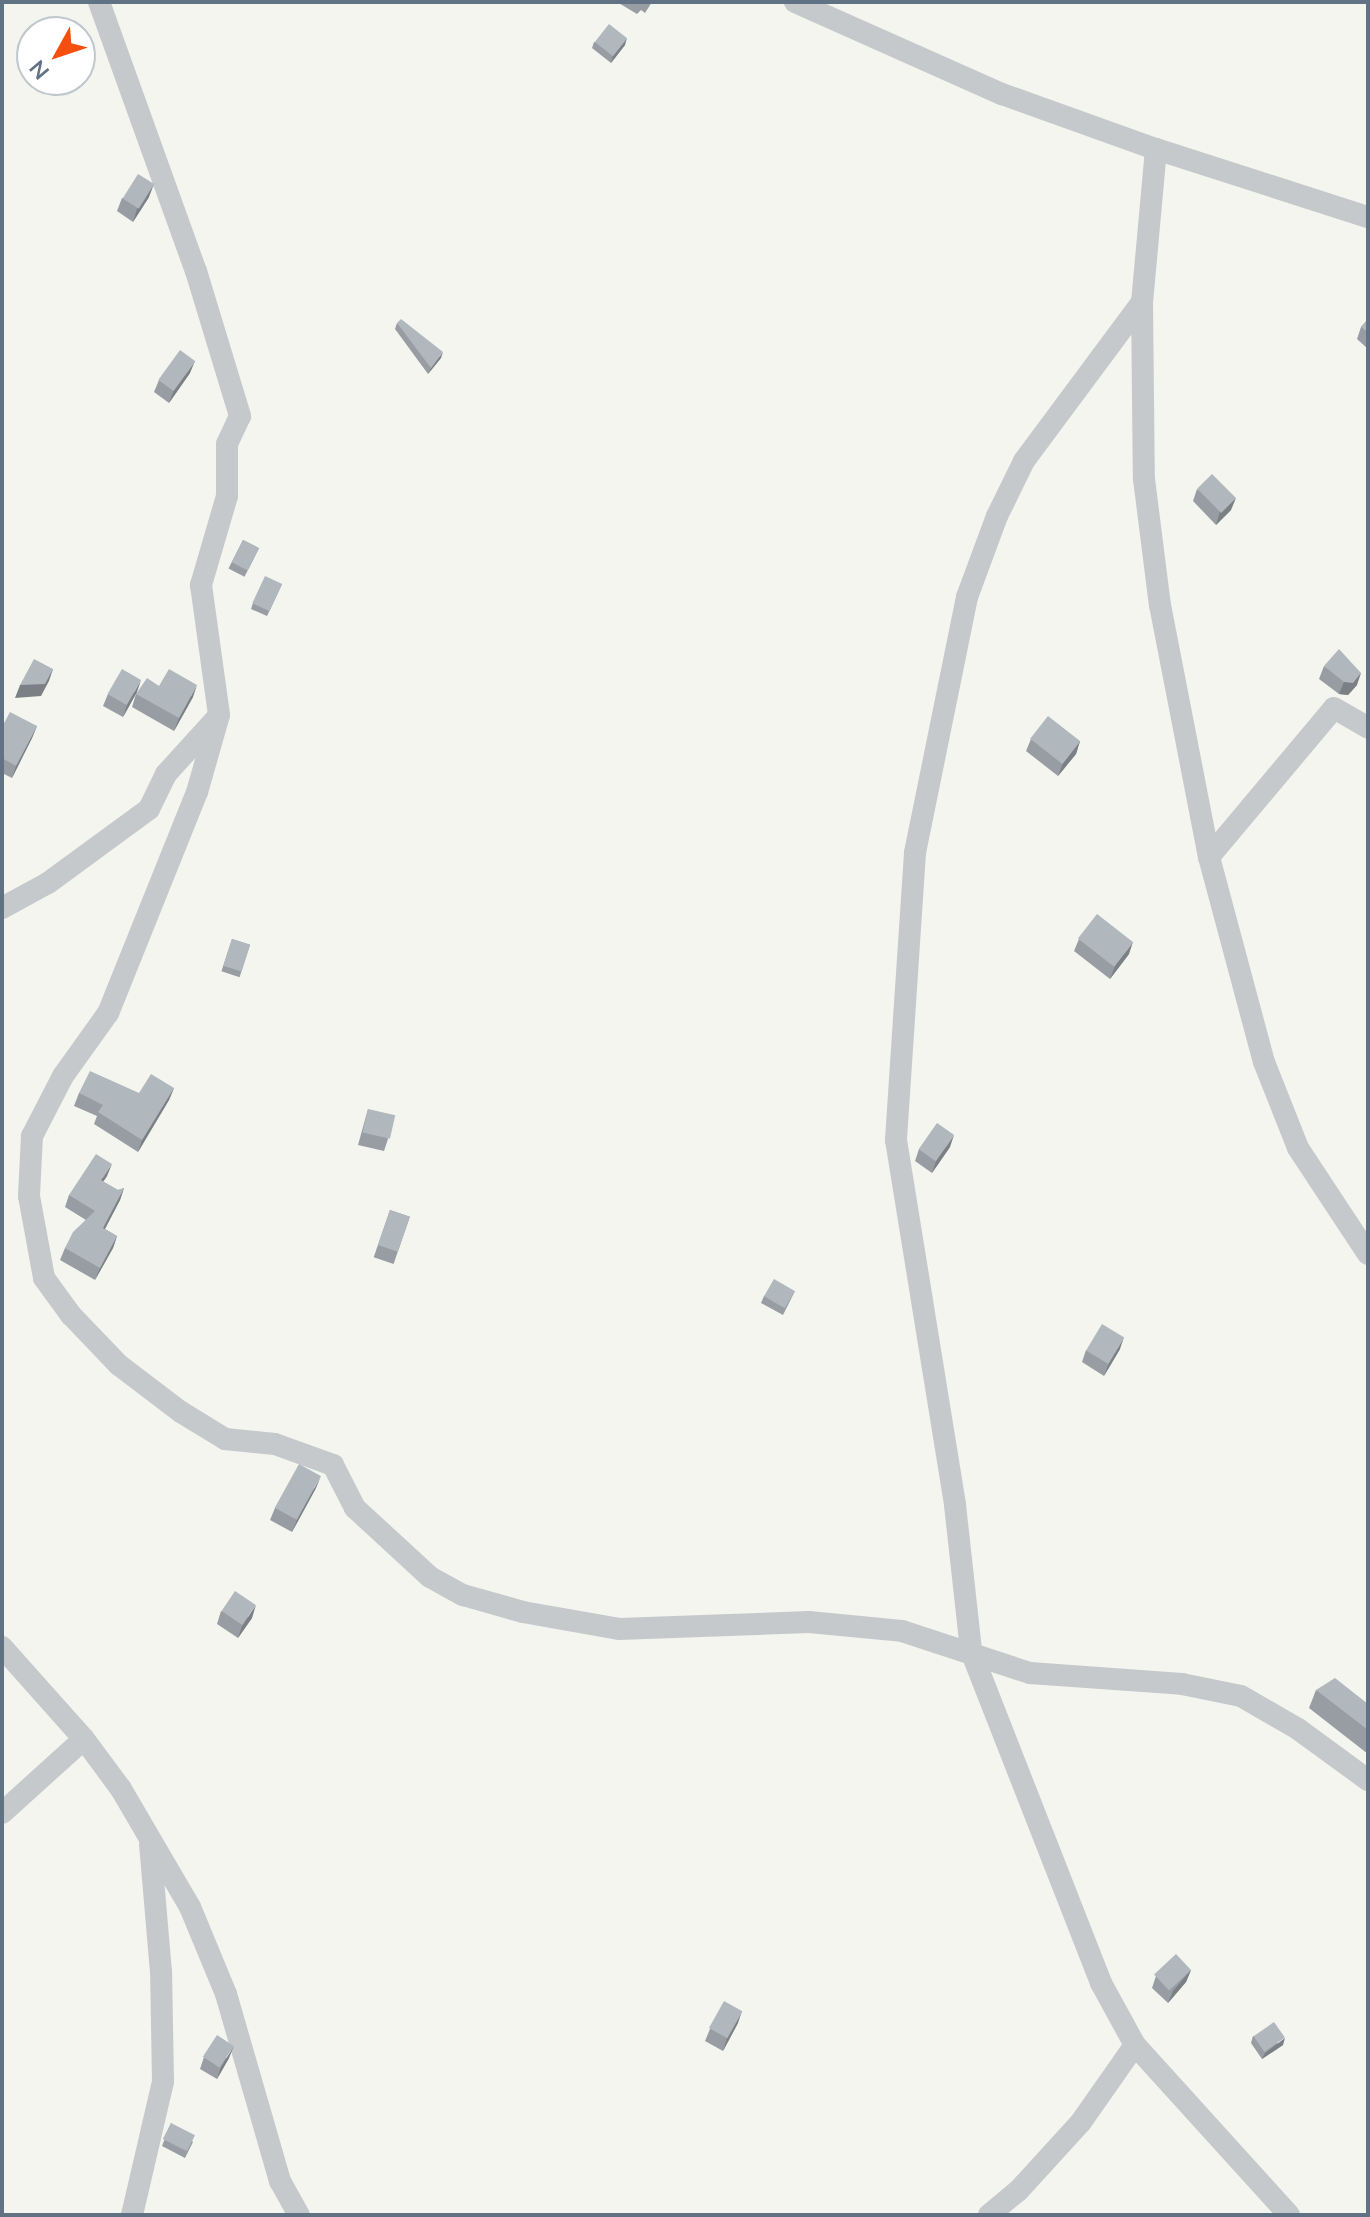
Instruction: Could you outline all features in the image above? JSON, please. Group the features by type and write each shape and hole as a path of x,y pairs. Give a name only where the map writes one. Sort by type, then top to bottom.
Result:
{"street":[{"path":"99,2 196,271 240,416 227,444 227,496 201,585 219,715 197,792 108,1013 63,1076 32,1136 29,1196 44,1278 71,1315 148,1389 225,1439 275,1444 333,1465 355,1508 430,1577 463,1595 523,1612 619,1629 809,1622 902,1631 971,1651 1030,1673 1182,1684 1241,1696 1298,1729 1368,1780"},
{"path":"795,2 1002,94 1156,149 1368,217"},
{"path":"1156,149 1142,302 1144,479 1160,605 1209,857 1264,1062 1298,1148 1368,1254"},
{"path":"1142,302 1024,461 997,516 967,597 915,853 896,1140 955,1505 971,1651 1101,1983 1135,2045 1289,2215"},
{"path":"1209,857 1334,708 1368,728"},
{"path":"2,908 48,883 149,809 166,774 219,715"},
{"path":"2,1647 84,1739 121,1789 190,1907 226,1994 280,2181 299,2215"},
{"path":"2,1813 84,1739"},
{"path":"132,2215 163,2082 161,1972 149,1838"},
{"path":"989,2215 1018,2191 1081,2122 1135,2045"}],"building":[{"path":"609,24 627,38 613,56 595,42"},
{"path":"138,174 154,184 139,209 123,199"},
{"path":"401,319 443,352 431,368 397,323"},
{"path":"1368,319 1368,332 1361,327"},
{"path":"180,350 195,361 174,391 158,380"},
{"path":"1212,474 1236,498 1221,513 1197,489"},
{"path":"243,540 259,548 248,570 232,562"},
{"path":"265,576 282,584 270,611 252,603"},
{"path":"1339,649 1361,673 1353,683 1344,682 1324,666"},
{"path":"34,659 53,669 45,684 20,685"},
{"path":"122,669 141,680 127,705 108,694"},
{"path":"169,669 197,685 179,718 136,694 147,678 159,686"},
{"path":"10,712 37,726 16,766 2,758 2,727"},
{"path":"1048,716 1080,741 1062,764 1030,739"},
{"path":"1097,914 1133,942 1114,967 1078,938"},
{"path":"232,939 250,945 241,972 223,966"},
{"path":"90,1071 139,1093 151,1074 174,1088 142,1140 98,1112 103,1105 79,1093"},
{"path":"368,1109 395,1115 390,1139 363,1132"},
{"path":"937,1123 954,1135 936,1161 919,1149"},
{"path":"96,1154 112,1164 101,1180 118,1190 124,1188 103,1228 117,1236 100,1268 65,1248 73,1232 95,1211 69,1195"},
{"path":"390,1210 410,1217 398,1252 378,1245"},
{"path":"774,1279 795,1291 785,1308 764,1296"},
{"path":"1102,1324 1124,1337 1108,1364 1086,1351"},
{"path":"299,1464 321,1476 297,1520 275,1508"},
{"path":"235,1591 256,1605 242,1625 222,1611"},
{"path":"1335,1678 1368,1704 1368,1730 1316,1690"},
{"path":"1176,1954 1191,1970 1169,1991 1154,1974"},
{"path":"724,2001 742,2011 727,2038 709,2028"},
{"path":"1274,2022 1285,2038 1264,2052 1254,2036"},
{"path":"217,2035 234,2046 220,2068 203,2057"},
{"path":"171,2123 195,2135 187,2151 163,2139"}]}
